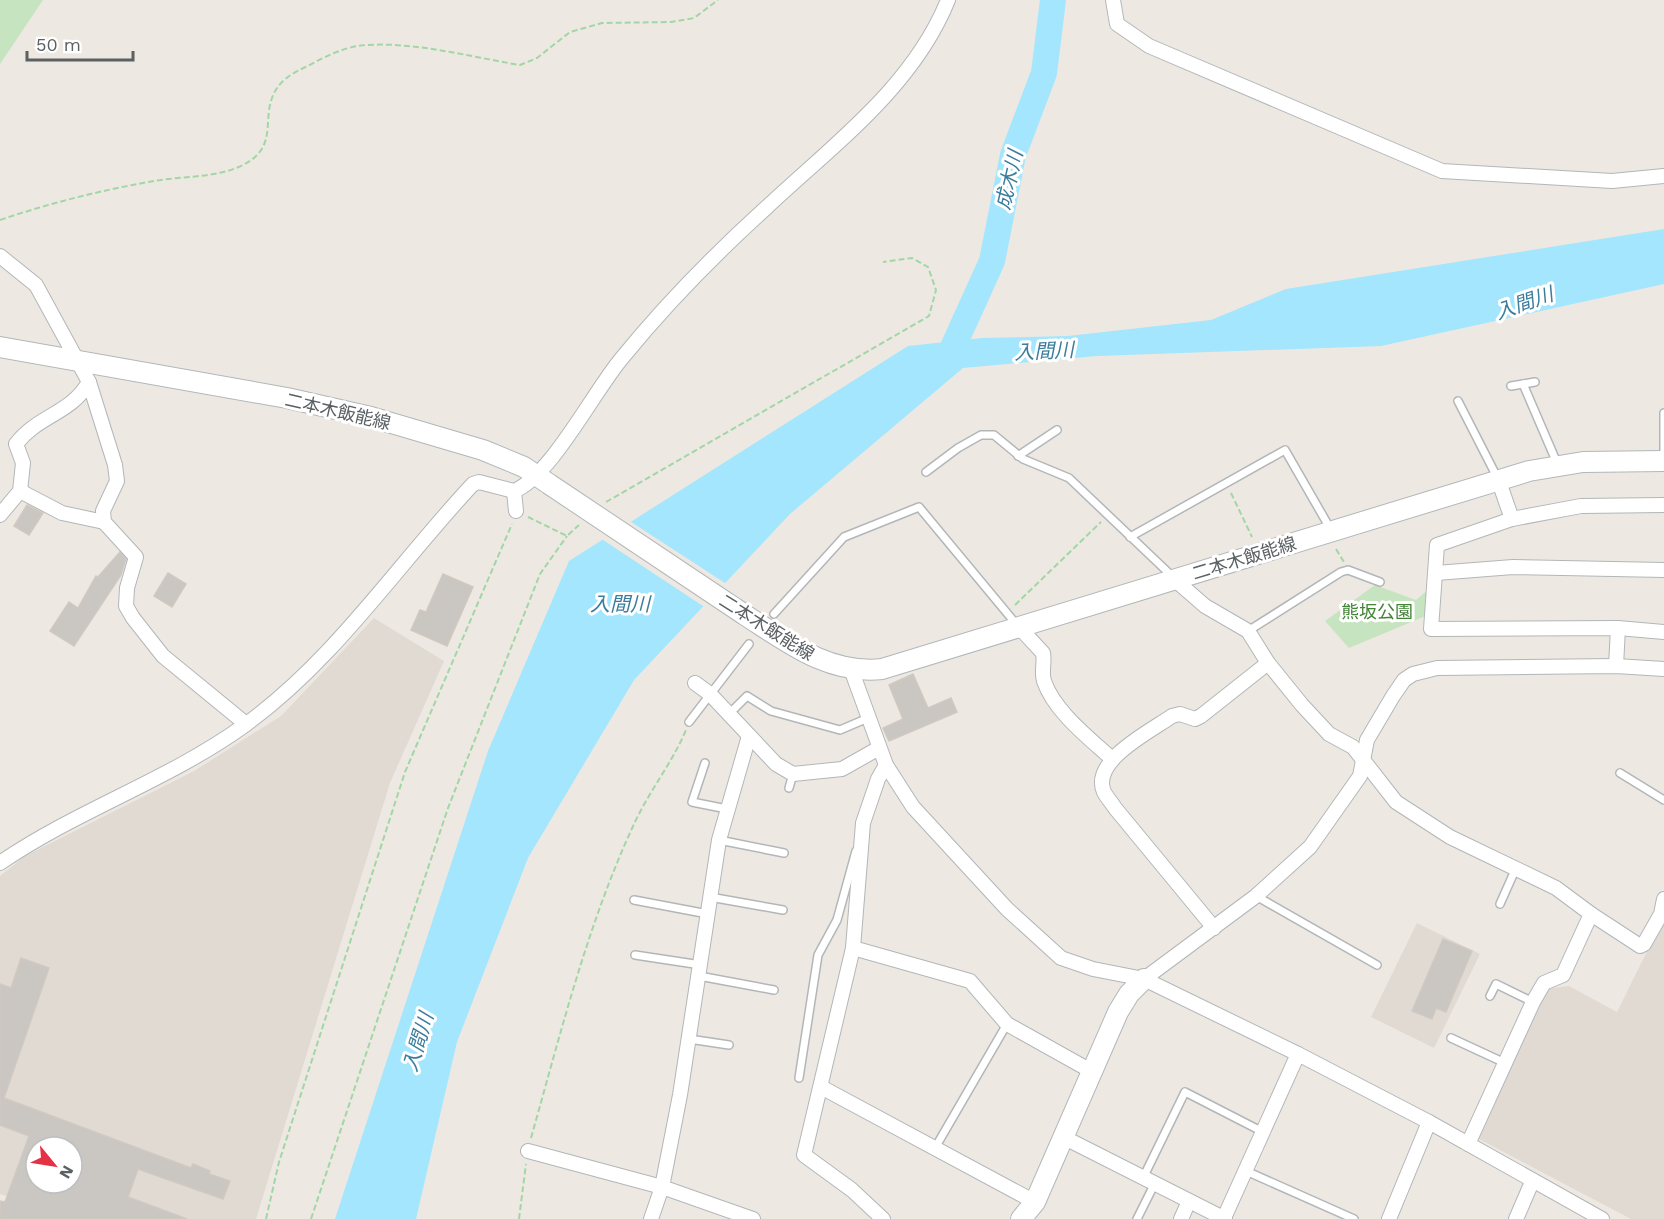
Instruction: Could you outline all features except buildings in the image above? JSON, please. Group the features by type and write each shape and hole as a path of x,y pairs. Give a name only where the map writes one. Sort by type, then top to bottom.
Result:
{"main road":[{"name":"二本木飯能線","path":"0,346 371,417 483,450 542,479 745,615 814,657 851,669 867,670 901,664 1012,620 1174,579 1498,479 1557,466 1604,460 1664,461"},
{"path":"1021,1219 1035,1202 1118,1012 1129,994 1144,979"}],"street":[{"path":"0,863 70,822 184,763 246,724 298,682 473,484 479,482 514,491 542,479 553,458 617,363 646,329 753,220 888,94 912,62 948,0"},
{"path":"1113,0 1117,24 1149,46 1442,171 1611,181 1664,176"},
{"path":"0,256 36,285 89,382 115,465 117,481 103,511 104,522"},
{"path":"0,515 20,491 23,463 16,444 27,429 81,396 89,382"},
{"path":"1498,479 1512,519"},
{"path":"20,491 62,513 104,522 136,557 127,588 126,606 133,618 163,656 246,724"},
{"path":"514,491 516,511"},
{"path":"1664,505 1581,506 1512,519 1437,545 1431,629 1618,628 1664,632"},
{"path":"1436,573 1513,567 1664,570"},
{"path":"1174,579 1205,606 1248,631 1268,663 1318,724 1329,734 1353,747 1396,802 1450,837 1556,888 1640,946 1644,944 1661,914 1664,899"},
{"path":"1012,620 1043,653 1044,683 1064,712 1078,729 1112,759"},
{"path":"1616,666 1618,628"},
{"path":"1214,928 1104,791 1102,781 1105,769 1112,759 1172,716 1180,714 1196,719 1268,663"},
{"path":"1144,979 1289,869 1327,826 1360,776 1367,740 1404,680 1421,671 1437,668 1616,666 1664,669"},
{"path":"851,669 886,765 913,807 1007,909 1061,958 1093,969 1144,979 1298,1054 1429,1122 1532,1182 1602,1219"},
{"path":"695,683 710,694 776,764 793,774 842,769 879,748"},
{"path":"651,1219 663,1187 700,970 718,840 749,736"},
{"path":"884,1219 852,1190 804,1155 853,948 863,823 886,765"},
{"path":"1468,1144 1533,1002 1544,983 1563,975 1591,914"},
{"path":"853,948 970,981 1007,1024 1091,1071"},
{"path":"1063,1137 1225,1219 1298,1054"},
{"path":"821,1087 1035,1202"},
{"path":"1389,1219 1429,1122"},
{"path":"528,1151 663,1187 753,1219"},
{"path":"1516,1219 1532,1182"},
{"path":"1181,1219 1189,1201"}],"lane":[{"path":"1511,386 1535,382"},
{"path":"1523,384 1557,466"},
{"path":"1458,401 1498,479"},
{"path":"1664,413 1664,453"},
{"path":"1018,456 1057,430"},
{"path":"926,472 958,448 981,435 994,435 1007,443 1018,456 1069,478 1174,579"},
{"path":"1130,537 1285,450 1330,532"},
{"path":"774,614 835,544 844,537 919,507 1012,620"},
{"path":"1248,631 1348,570 1380,582"},
{"path":"689,722 749,644"},
{"path":"729,714 747,696 771,711 840,730 868,718"},
{"path":"705,763 692,802 727,809"},
{"path":"1620,773 1664,800"},
{"path":"789,788 793,774"},
{"path":"799,1078 818,955 837,920 863,823"},
{"path":"718,840 783,853"},
{"path":"1500,904 1516,868"},
{"path":"1256,896 1377,965"},
{"path":"710,897 783,910"},
{"path":"634,900 708,914"},
{"path":"635,955 774,990"},
{"path":"1490,996 1496,984 1533,1002"},
{"path":"935,1148 1007,1024"},
{"path":"1451,1038 1505,1063"},
{"path":"689,1039 729,1045"},
{"path":"1137,1219 1148,1181 1185,1092 1263,1132"},
{"path":"1246,1171 1354,1219"}],"path":[{"path":"0,219 99,192 156,180 223,171 244,165 259,151 269,135 271,100 279,83 296,71 334,53 366,45 393,45 520,65 537,58 570,32 602,23 671,22 694,18 718,0"},
{"path":"605,503 929,316 936,290 928,267 912,258 883,262"},
{"path":"1226,483 1259,553"},
{"path":"266,1219 283,1151 405,772 480,602 516,511 567,536"},
{"path":"1012,620 1108,516"},
{"path":"311,1219 448,808 540,574 567,536 582,523"},
{"path":"1330,532 1348,570"},
{"path":"519,1219 528,1151 575,985 635,821 679,746 689,722"}],"shaded area":[{"path":"374,618 444,661 390,783 256,1219 75,1219 0,1194 0,876 25,856 194,771 281,716"},
{"path":"1664,917 1664,1219 1631,1219 1477,1138 1545,989 1569,986 1617,1012"},
{"path":"1417,923 1480,954 1434,1048 1371,1017"}],"green space":[{"path":"0,0 43,0 0,64"},
{"name":"熊坂公園","path":"1375,585 1416,600 1429,589 1428,615 1349,648 1325,621"}],"water":[{"name":"入間川","path":"1664,229 1664,284 1381,346 1097,356 963,368 790,514 634,680 528,858 457,1042 416,1219 335,1219 488,751 569,561 908,346 982,338 1068,336 1211,320 1286,289"}],"pier":[{"path":"628,520 728,585 706,608 600,538"}],"waterway":[{"name":"成木川","path":"949,356 992,261 1013,155 1044,73 1053,0"}]}
